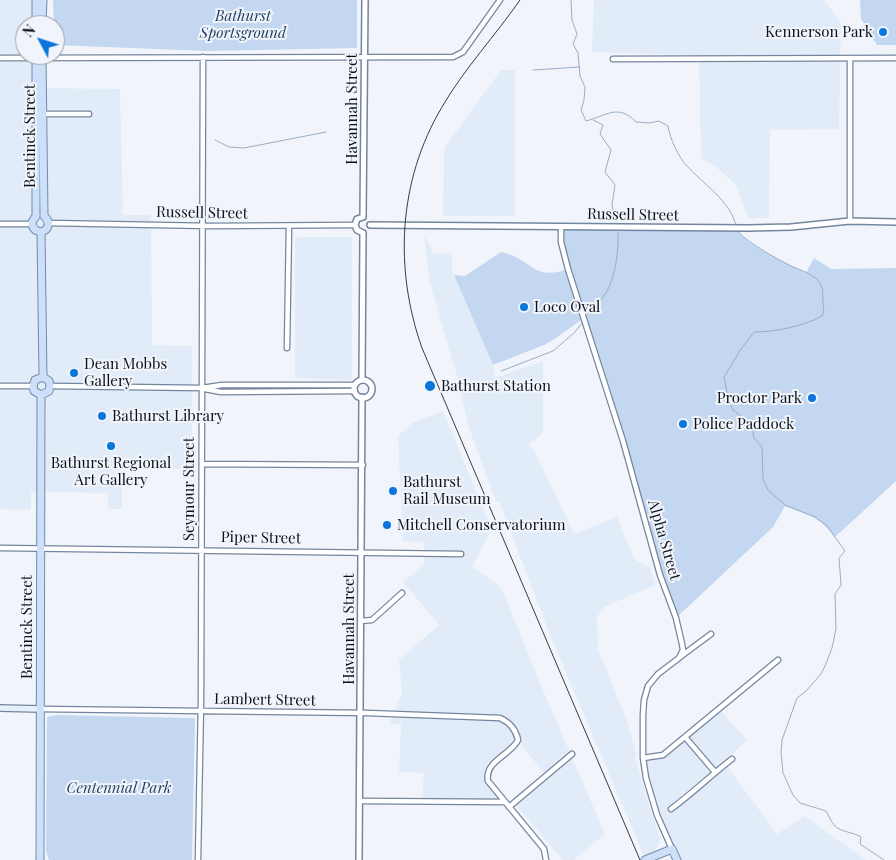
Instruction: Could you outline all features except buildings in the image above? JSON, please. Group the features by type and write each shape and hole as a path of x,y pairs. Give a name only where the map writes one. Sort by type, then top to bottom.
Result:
{"main road":[{"path":"36,0 36,15"},
{"path":"42,15 43,0"},
{"name":"Bentinck Street","path":"39,65 43,219"},
{"name":"Bentinck Street","path":"40,65 44,114 43,219"},
{"path":"33,219 43,219 46,230 41,232 34,229 33,219"},
{"path":"41,232 43,377"},
{"path":"43,377 49,381 50,386 47,393 41,395 34,391 33,386 35,380 43,377"},
{"name":"Bentinck Street","path":"40,860 41,395"},
{"name":"Lambert Street","path":"0,708 40,709"},
{"path":"645,860 672,849 676,860"}],"street":[{"name":"Havannah Street","path":"363,217 365,0"},
{"path":"65,57 453,57 463,52 500,0"},
{"name":"Seymour Street","path":"198,860 201,711 203,57"},
{"path":"0,58 15,58"},
{"path":"613,59 896,58"},
{"path":"850,59 850,221"},
{"path":"44,114 89,114"},
{"path":"363,217 369,220 370,225 369,229 363,233 357,230 355,225 357,219 363,217"},
{"name":"Russell Street","path":"43,219 202,226 355,225"},
{"name":"Russell Street","path":"370,225 748,228 791,227 850,221 896,222"},
{"path":"0,224 32,224"},
{"path":"287,348 289,226"},
{"name":"Alpha Street","path":"561,227 561,242 565,258 623,441 660,575 676,618 683,650 679,658"},
{"path":"202,388 221,392 312,392 355,388 362,380 363,233"},
{"path":"355,388 358,396 369,395 372,388 367,381 362,380"},
{"path":"50,386 202,388 222,385 313,385 355,388"},
{"path":"250,385 250,392"},
{"path":"312,392 313,385"},
{"path":"0,386 33,386"},
{"name":"Havannah Street","path":"359,860 362,397"},
{"path":"202,464 363,465"},
{"name":"Piper Street","path":"0,548 461,554"},
{"path":"361,622 372,620 402,593"},
{"path":"672,849 657,815 646,778 643,758 644,700 648,686 658,674 711,634"},
{"path":"643,758 663,755 778,660"},
{"name":"Lambert Street","path":"40,709 497,717 503,719 512,727 517,734 518,740 512,748 491,766 487,775 490,785 505,802"},
{"path":"685,737 715,772"},
{"path":"509,807 572,754"},
{"path":"671,809 695,792 715,772 732,759"},
{"path":"360,801 505,802 544,849 546,860"}],"shaded area":[{"path":"0,0 32,0 32,15 15,15 15,65 32,65 32,88 120,89 123,215 151,215 152,345 192,346 192,469 122,468 122,509 108,509 108,493 31,492 31,510 0,509"},
{"path":"594,0 824,0 841,22 839,129 770,130 769,218 748,218 736,185 716,167 701,158 699,55 592,52"},
{"path":"501,70 515,70 515,216 443,216 444,148"},
{"path":"424,235 434,254 452,253 452,271 493,365 495,378 543,361 543,433 529,444 536,454 574,534 617,517 634,559 650,568 655,585 604,607 604,610 597,617 598,650 627,720 636,752 635,758 660,840 656,851 644,856 552,640 499,501 496,502 468,425 456,373 429,279"},
{"path":"297,237 352,237 352,380 295,378 295,239"},
{"path":"443,411 492,529 472,566 498,585 505,596 605,834 574,860 563,860 514,803 546,776 518,740 491,766 487,778 505,802 422,801 424,773 399,772 401,724 389,725 402,693 399,660 439,625 403,582 424,564 424,542 403,541 398,436 412,423"},
{"path":"719,709 747,740 724,762 777,834 805,816 866,860 677,860 660,823 643,758 663,755"}],"green space":[{"name":"Bathurst Sportsground","path":"53,0 357,0 357,48 207,51 65,45 65,15 54,15"},
{"name":"Kennerson Park","path":"860,0 896,0 896,45 877,45 861,19"},
{"path":"561,227 736,229 758,248 806,273 814,258 831,269 896,268 896,481 835,537 818,520 785,506 773,527 676,618 660,575 636,488 584,318 544,345 493,365 454,275 465,276 501,252 512,255 533,268 546,273 568,269 563,250"},
{"name":"Centennial Park","path":"57,715 195,719 192,860 49,860 46,851 47,717"}],"waterway":[{"path":"571,0 572,20 577,34 573,44 578,53 580,76 585,87 581,110 586,121 612,112 618,112 630,116 636,122 650,123 659,121 668,126 672,142 683,161 722,200 733,217 736,226"},
{"path":"533,70 580,67"},
{"path":"593,120 603,125 600,134 611,150 605,172 615,185 612,205 615,220"},
{"path":"215,140 229,147 244,148 326,132"},
{"path":"737,230 761,249 819,281 822,289 824,310 822,316 815,320 780,330 754,332 724,377 729,402 733,410 752,427 754,438 762,447 763,479 768,490 785,505 815,517 827,526 845,551 839,558 841,585 835,594 836,629 832,648 821,674 797,698 782,740 783,773 793,795 800,803 826,811 835,826 840,830 861,837 860,844 884,860"},
{"path":"591,312 606,293 612,280 617,256 618,233"},
{"path":"501,371 553,351 574,333 582,323"}],"railway":[{"path":"520,0 460,79 427,135 416,165 409,195 404,257 407,287 413,318 422,348 640,860"}],"place":[{"name":"Kennerson Park","path":"883,32"},
{"name":"Loco Oval","path":"524,307"},
{"name":"Dean Mobbs Gallery","path":"74,373"},
{"name":"Bathurst Station","path":"430,386"},
{"name":"Proctor Park","path":"812,398"},
{"name":"Bathurst Library","path":"102,416"},
{"name":"Police Paddock","path":"683,424"},
{"name":"Bathurst Regional Art Gallery","path":"111,446"},
{"name":"Bathurst Rail Museum","path":"393,491"},
{"name":"Mitchell Conservatorium","path":"387,525"}]}
